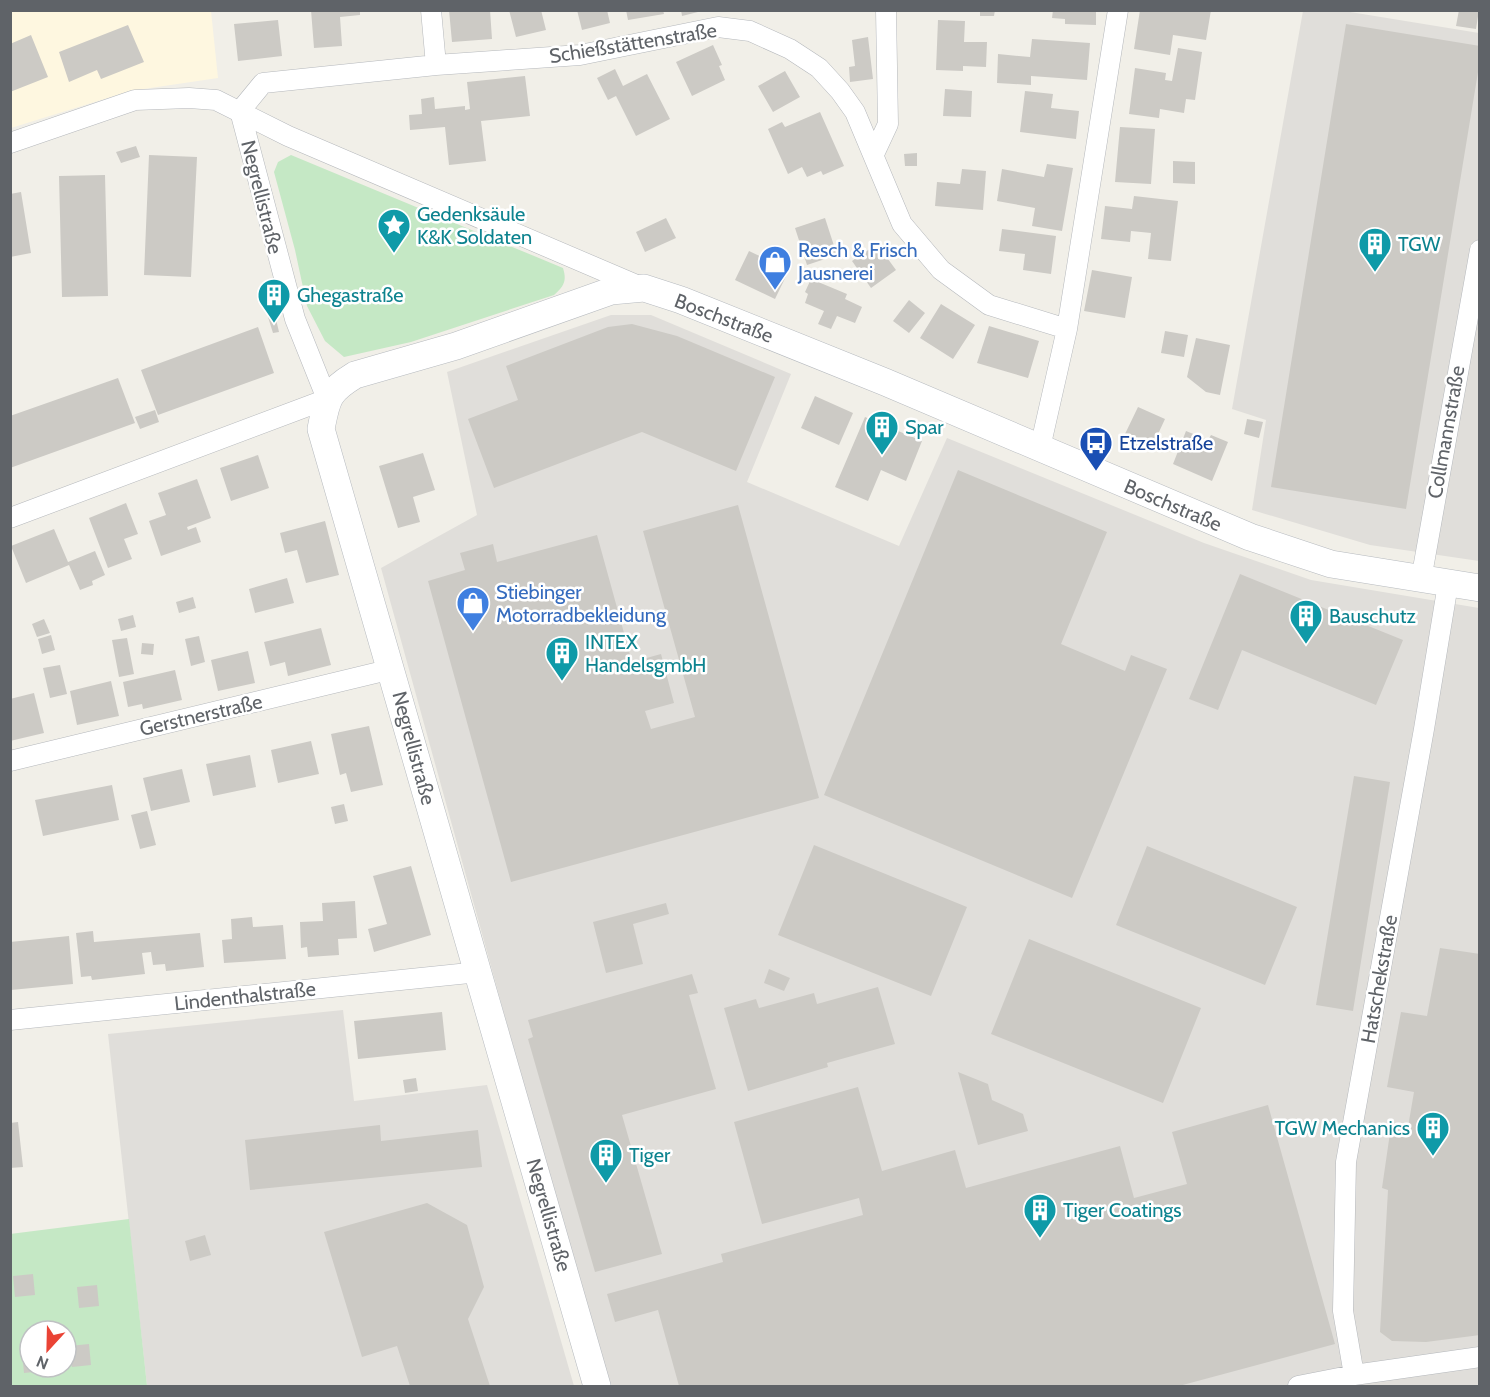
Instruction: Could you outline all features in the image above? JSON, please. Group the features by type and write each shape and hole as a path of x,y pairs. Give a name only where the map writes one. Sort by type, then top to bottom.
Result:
{"main road":[{"name":"Boschstraße","path":"327,399 340,384 355,375 456,346 611,291 644,288 681,300 895,386 1250,537 1331,564 1479,588"},
{"name":"Negrellistraße","path":"327,399 321,429 597,1386"}],"street":[{"path":"431,10 436,65"},
{"path":"874,154 888,124 886,10"},
{"path":"1040,448 1066,329 1118,10"},
{"name":"Schießstättenstraße","path":"240,111 262,83 436,65 580,55 718,27 750,31 790,49 819,68 840,91 855,112 902,224 941,270 989,305 1066,329"},
{"path":"10,143 135,100 189,98 216,100 240,111"},
{"name":"Boschstraße","path":"240,111 288,136 644,288"},
{"name":"Negrellistraße","path":"240,111 295,319 327,399"},
{"name":"Collmannstraße","path":"1421,580 1479,250"},
{"path":"10,518 327,399"},
{"name":"Hatschekstraße","path":"1353,1375 1343,1311 1346,1162 1425,729 1448,584"},
{"name":"Gerstnerstraße","path":"10,761 392,669"},
{"name":"Lindenthalstraße","path":"10,1020 479,972"},
{"path":"1298,1386 1353,1375 1479,1358"}],"shaded area":[{"path":"11,11 211,11 218,78 130,91 11,128"},
{"path":"1303,11 1344,11 1479,33 1479,561 1370,545 1252,510 1266,420 1232,409"},
{"path":"611,315 651,315 791,374 747,482 899,546 947,438 1204,543 1311,580 1479,608 1479,1386 607,1386 381,568 477,515 447,372"},
{"path":"343,1010 354,1101 487,1085 574,1386 147,1386 108,1034"}],"green space":[{"path":"291,155 563,268 564,283 554,295 411,342 344,357 325,341 307,306 274,172 278,162"},
{"path":"129,1219 147,1386 11,1386 10,1234"}],"building":[{"path":"311,10 360,10 360,15 340,17 342,46 314,48"},
{"path":"449,10 490,10 492,39 452,42"},
{"path":"509,10 541,10 546,30 516,37"},
{"path":"577,10 607,10 610,23 582,30"},
{"path":"626,10 663,10 664,14 628,20"},
{"path":"681,10 701,10 702,11 682,16"},
{"path":"980,10 995,10 994,16 980,16"},
{"path":"1053,10 1096,10 1096,25 1065,24 1065,19 1052,18"},
{"path":"1140,10 1185,12 1185,10 1211,10 1206,40 1173,35 1170,55 1134,49"},
{"path":"1459,10 1479,10 1476,29 1456,26"},
{"path":"278,20 282,56 238,61 234,24"},
{"path":"938,20 965,21 964,42 987,42 986,67 963,66 963,71 936,70"},
{"name":"TGW","path":"1346,24 1480,46 1480,60 1406,509 1271,487"},
{"path":"128,25 144,62 101,79 97,70 69,82 59,52"},
{"path":"31,35 48,77 10,92 10,44"},
{"path":"868,37 873,79 850,82 849,67 855,66 852,40"},
{"path":"1032,39 1090,43 1087,80 1031,76 1031,85 997,83 998,54 1030,57"},
{"path":"713,45 722,65 719,66 725,80 692,96 676,62"},
{"path":"1178,48 1202,52 1195,100 1186,99 1184,113 1160,109 1159,118 1129,114 1135,68 1166,73 1165,80 1172,81"},
{"path":"615,69 623,86 647,74 670,119 636,136 616,96 608,100 597,78"},
{"path":"785,71 800,97 773,112 758,86"},
{"path":"525,76 530,116 481,121 486,161 449,165 445,127 410,130 409,115 422,114 421,99 434,97 435,109 465,106 465,110 470,109 467,82"},
{"path":"945,89 972,91 971,117 943,116"},
{"path":"1025,91 1053,94 1051,108 1079,111 1076,139 1020,132"},
{"path":"820,112 844,166 823,175 821,171 807,177 802,167 788,174 768,129 782,122 785,127"},
{"path":"1120,127 1155,129 1151,184 1115,182"},
{"path":"136,146 140,157 121,163 116,152"},
{"path":"917,153 917,166 905,166 904,154"},
{"path":"149,155 197,157 191,277 144,275"},
{"path":"1173,161 1195,162 1195,184 1173,183"},
{"path":"1047,164 1073,168 1062,231 1032,226 1035,208 997,201 1002,169 1044,177"},
{"path":"962,169 986,171 983,210 935,206 937,182 960,184"},
{"path":"105,175 108,296 62,297 59,176"},
{"path":"21,192 31,253 10,257 10,194"},
{"path":"1134,196 1178,201 1171,261 1148,259 1151,233 1131,231 1130,242 1101,239 1105,206 1132,209"},
{"path":"666,218 676,238 645,252 636,232"},
{"path":"825,218 837,255 807,265 795,228"},
{"path":"1002,229 1056,236 1051,274 1023,270 1025,254 999,251"},
{"path":"877,244 896,270 871,288 852,261"},
{"path":"749,251 789,270 775,299 735,280"},
{"path":"1092,270 1132,277 1125,318 1084,311"},
{"path":"811,279 847,294 845,299 862,307 855,323 837,316 831,329 818,324 824,311 805,303 808,294 805,292"},
{"path":"909,300 925,313 909,333 893,321"},
{"path":"941,304 975,325 953,359 920,338"},
{"name":"Ghegastraße","path":"275,315 279,332 273,333 268,317"},
{"path":"632,324 677,336 775,377 736,471 642,432 494,488 468,419 518,400 506,366 608,327"},
{"path":"989,326 1039,341 1028,378 977,363"},
{"path":"258,327 274,373 158,415 141,370"},
{"path":"1165,331 1188,335 1184,357 1161,353"},
{"path":"1196,338 1230,345 1220,395 1206,392 1187,377"},
{"path":"118,378 135,423 10,468 10,416"},
{"path":"815,396 853,413 839,445 801,428"},
{"path":"1138,407 1165,419 1152,447 1125,434"},
{"path":"155,410 159,422 140,429 135,417"},
{"name":"Spar","path":"865,417 922,441 906,481 881,470 868,501 835,487"},
{"path":"1247,419 1263,422 1259,438 1244,434"},
{"path":"1186,431 1208,440 1211,435 1228,442 1212,481 1173,464"},
{"path":"423,453 435,490 413,497 420,522 398,528 379,466"},
{"path":"258,455 269,488 231,501 220,468"},
{"path":"958,470 1107,532 1061,644 1125,671 1131,655 1167,669 1072,898 824,795"},
{"path":"197,479 211,518 187,527 188,530 196,527 201,542 161,556 149,521 166,515 158,493"},
{"path":"126,503 138,534 124,539 132,559 108,568 89,518"},
{"name":"INTEX HandelsgmbH","path":"738,505 819,798 511,882 428,581 465,570 460,553 493,544 497,562 597,535 632,662 661,654 674,703 645,711 651,729 695,717 643,531"},
{"path":"325,521 339,575 306,583 297,550 285,553 280,533"},
{"path":"54,529 68,562 95,551 105,575 92,581 93,585 80,590 69,565 26,583 11,546"},
{"name":"Bauschutz","path":"1240,574 1403,640 1376,705 1242,650 1218,710 1189,699"},
{"path":"287,578 294,603 255,613 249,589"},
{"path":"193,597 196,608 179,613 176,602"},
{"path":"133,615 136,627 121,631 118,619"},
{"path":"44,619 50,633 37,637 32,624"},
{"path":"321,628 331,665 288,676 285,662 270,666 264,642"},
{"path":"51,635 55,650 42,654 38,639"},
{"path":"199,636 205,662 191,666 185,639"},
{"path":"127,638 134,674 119,677 112,640"},
{"path":"142,643 154,644 153,655 141,654"},
{"path":"248,651 255,683 218,691 211,660"},
{"path":"60,665 67,694 50,698 43,668"},
{"path":"175,670 182,700 143,709 142,704 128,707 123,682"},
{"path":"111,681 119,716 77,725 70,691"},
{"path":"34,693 44,733 10,741 10,699"},
{"path":"369,726 383,785 351,792 346,773 340,775 331,734"},
{"path":"311,741 319,774 278,783 271,750"},
{"path":"250,755 256,787 213,796 206,764"},
{"path":"182,769 190,802 151,811 143,778"},
{"path":"1354,776 1390,782 1353,1011 1316,1005"},
{"path":"112,785 119,820 43,836 35,800"},
{"path":"344,804 348,821 335,824 331,807"},
{"path":"147,811 156,845 140,849 131,815"},
{"path":"814,845 967,907 931,996 778,935"},
{"path":"1147,846 1297,907 1265,985 1116,925"},
{"path":"411,866 431,935 374,952 368,929 387,924 373,876"},
{"path":"355,901 357,938 338,939 339,955 308,957 307,947 301,948 300,922 323,921 322,903"},
{"path":"666,903 669,914 633,924 643,964 606,973 593,922"},
{"path":"252,917 253,927 283,925 286,959 224,963 222,940 232,939 231,919"},
{"path":"93,931 94,942 200,933 204,967 166,971 165,964 153,965 151,952 142,953 145,974 92,980 91,976 81,977 76,933"},
{"path":"69,936 73,984 11,990 10,942"},
{"path":"1029,939 1201,1008 1163,1103 991,1034"},
{"name":"TGW Mechanics","path":"1440,948 1480,954 1480,1335 1426,1342 1392,1341 1380,1332 1388,1190 1382,1188 1391,1126 1408,1127 1414,1092 1387,1087 1401,1012 1427,1016"},
{"path":"769,969 790,978 784,991 764,983"},
{"name":"Tiger","path":"692,974 698,993 689,995 716,1089 622,1115 662,1254 595,1272 528,1039 533,1037 528,1020"},
{"path":"878,987 895,1044 827,1063 828,1067 748,1091 724,1008 756,999 759,1008 814,993 817,1004"},
{"path":"442,1012 446,1050 358,1059 354,1021"},
{"path":"958,1072 988,1084 992,1100 1023,1114 1028,1131 978,1145"},
{"path":"416,1078 418,1091 405,1093 403,1080"},
{"name":"Tiger Coatings","path":"858,1087 882,1171 955,1150 966,1188 1120,1146 1134,1198 1187,1184 1172,1132 1268,1105 1335,1344 1179,1386 679,1386 658,1310 615,1322 607,1294 723,1262 721,1254 863,1215 859,1198 762,1224 734,1122"},
{"path":"18,1122 23,1167 10,1168 10,1123"},
{"path":"380,1125 381,1141 478,1130 482,1167 250,1190 245,1140"},
{"path":"427,1203 467,1225 484,1287 468,1319 490,1386 410,1386 397,1346 362,1357 324,1232"},
{"path":"205,1235 211,1255 190,1261 185,1241"},
{"path":"33,1274 35,1295 15,1297 13,1276"},
{"path":"97,1285 99,1306 79,1308 77,1287"},
{"path":"89,1344 91,1365 78,1366 78,1345"}],"place":[{"name":"Gedenksäule K&K Soldaten","path":"394,254"},
{"name":"TGW","path":"1375,273"},
{"name":"Resch & Frisch Jausnerei","path":"775,291"},
{"name":"Ghegastraße","path":"274,324"},
{"name":"Spar","path":"882,456"},
{"name":"Etzelstraße","path":"1096,472"},
{"name":"Stiebinger Motorradbekleidung","path":"473,632"},
{"name":"Bauschutz","path":"1306,645"},
{"name":"INTEX HandelsgmbH","path":"562,682"},
{"name":"TGW Mechanics","path":"1433,1157"},
{"name":"Tiger","path":"606,1184"},
{"name":"Tiger Coatings","path":"1040,1239"}]}
